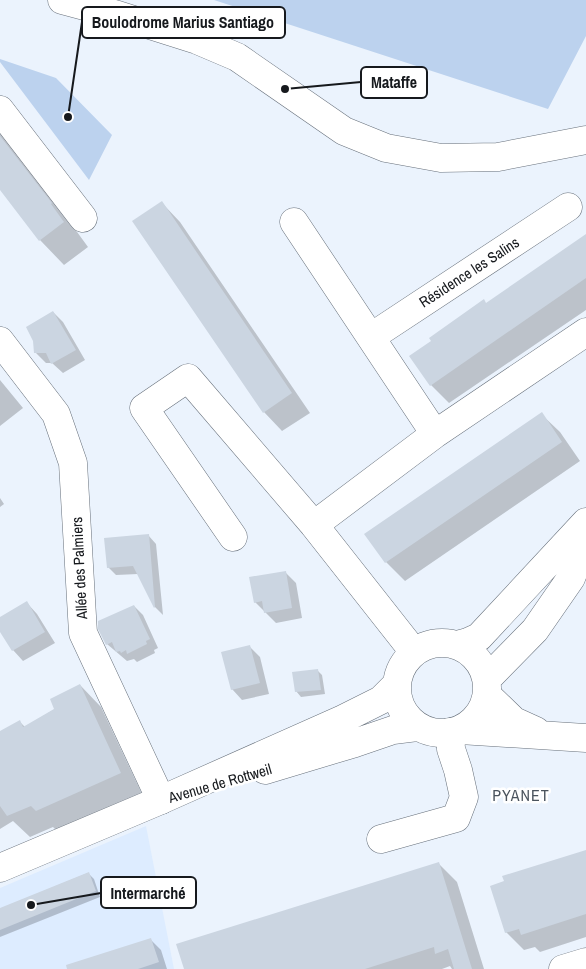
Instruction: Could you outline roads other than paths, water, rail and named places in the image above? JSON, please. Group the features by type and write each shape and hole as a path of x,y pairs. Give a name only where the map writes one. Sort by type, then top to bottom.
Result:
{"street":[{"path":"62,0 118,15 197,40 237,57 344,131 386,148 441,158 498,157 586,140"},
{"path":"0,110 82,218"},
{"name":"Résidence les Salins","path":"371,337 568,207"},
{"path":"294,222 435,434"},
{"path":"314,525 435,434 586,332"},
{"name":"Allée des Palmiers","path":"0,341 56,414 73,463 83,633 161,800"},
{"path":"233,537 144,408 188,378 314,525 414,652"},
{"path":"457,645 479,637 586,522"},
{"path":"455,731 473,722 482,710 487,687 535,630 571,578 586,540"},
{"path":"552,736 531,730 514,721 487,687 481,665 471,653 457,645 442,642 427,645 414,652 404,662 398,675 396,685 399,704 406,717 417,727 431,732 480,730 552,736 586,738"},
{"name":"Avenue de Rottweil","path":"161,800 343,719 381,700 396,685"},
{"name":"Avenue de Rottweil","path":"161,800 393,730 417,727"},
{"path":"381,839 456,818 464,797 451,749 455,731"},
{"path":"0,868 161,800"},
{"path":"563,969 586,962"}],"place":[{"name":"Mataffe","path":"285,89"},
{"name":"Boulodrome Marius Santiago","path":"68,117"},
{"name":"Intermarché","path":"31,905"}],"district":[{"name":"PYANET","path":"521,795"}]}
